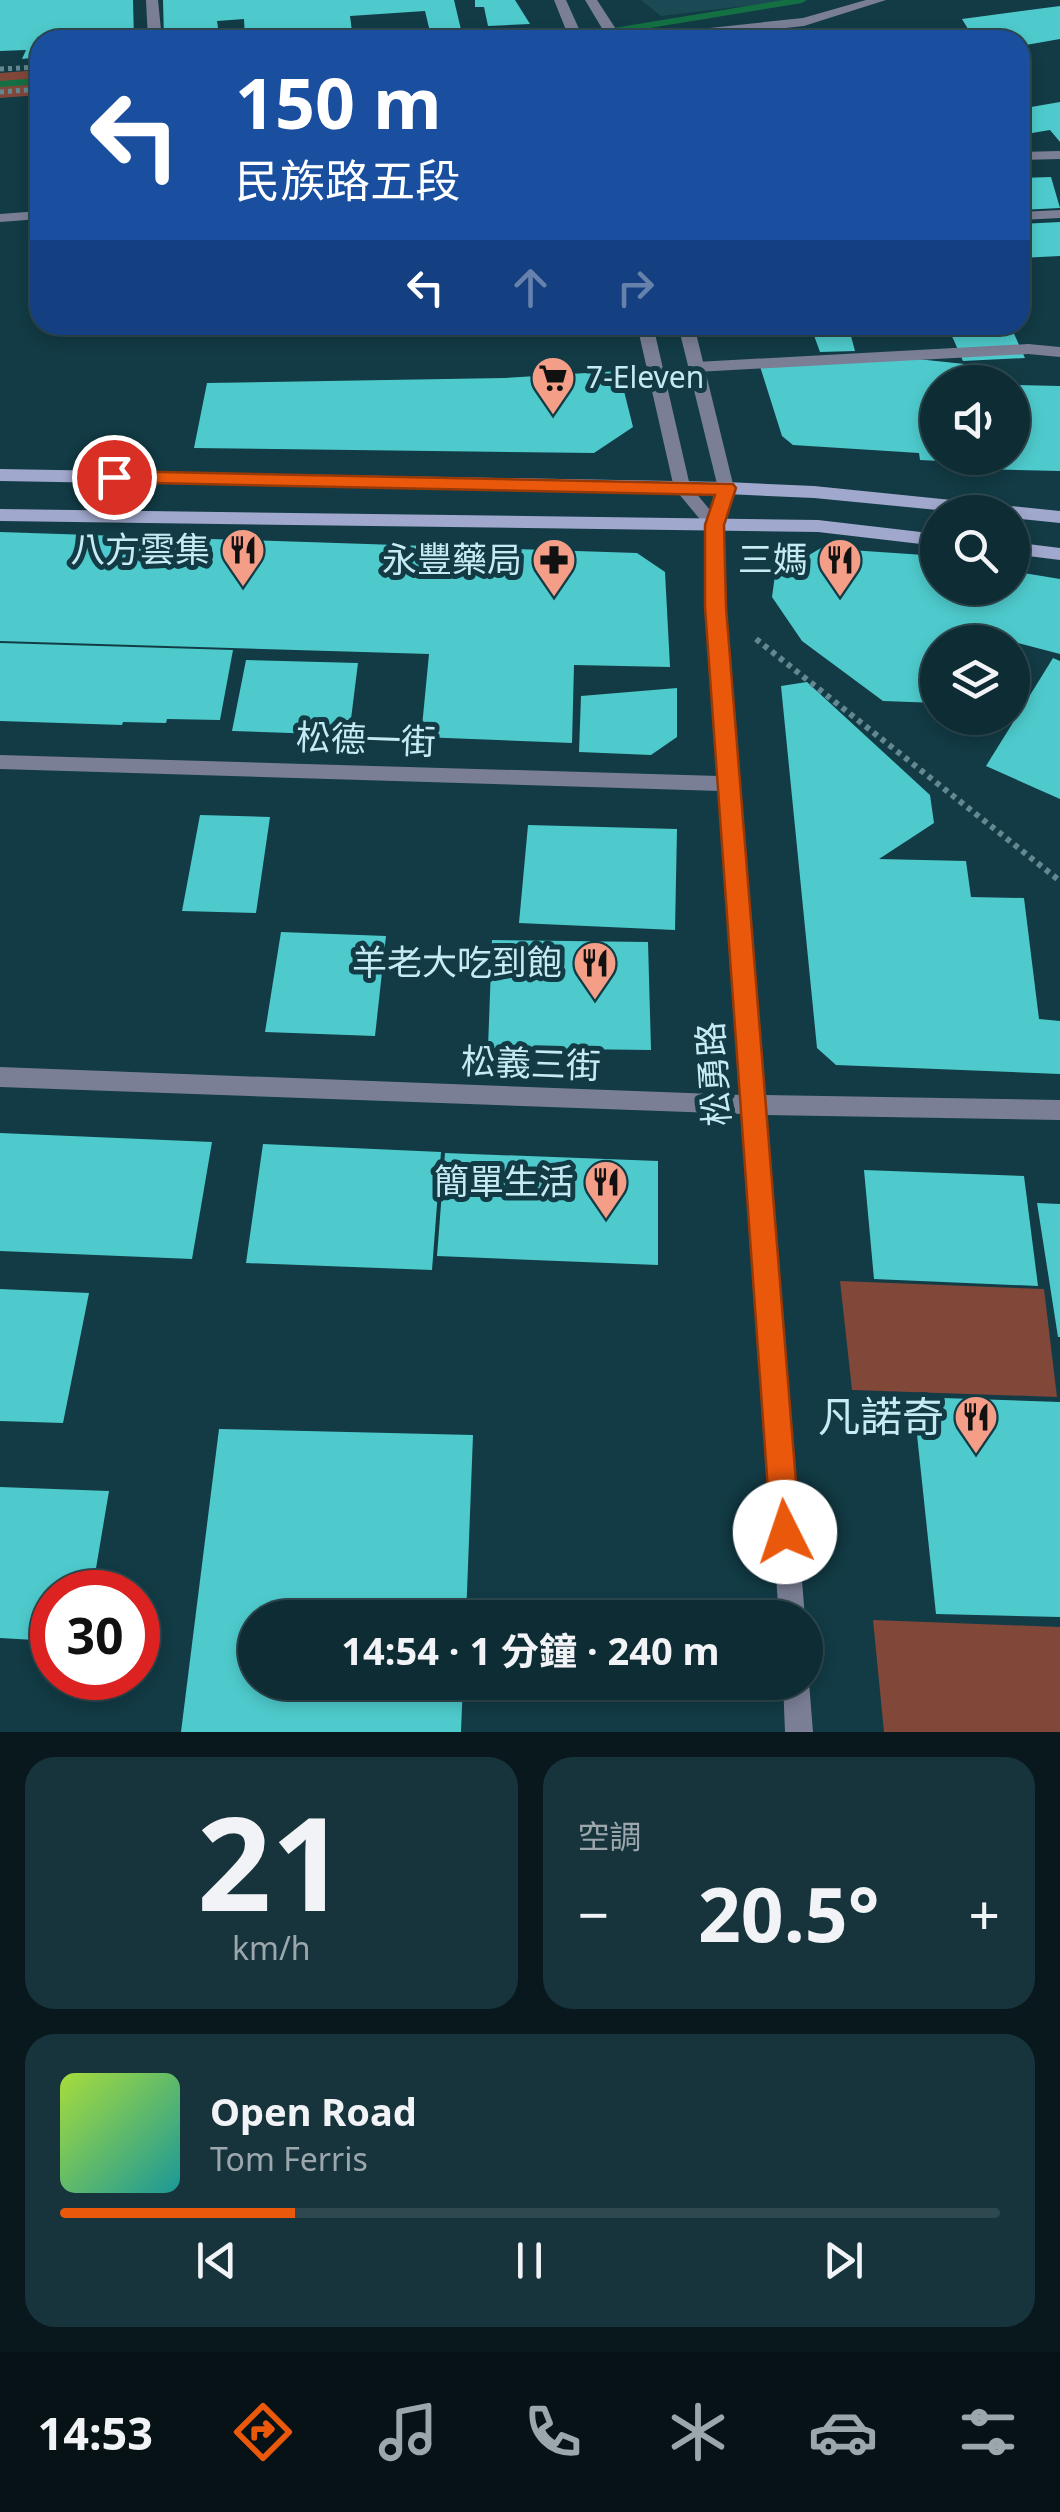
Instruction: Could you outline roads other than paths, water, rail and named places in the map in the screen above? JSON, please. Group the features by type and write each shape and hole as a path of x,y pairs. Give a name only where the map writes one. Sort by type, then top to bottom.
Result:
{"main road":[{"path":"0,475 726,488 814,492 1060,517"},
{"path":"0,515 818,526 920,538"},
{"path":"1030,550 1060,554"}],"street":[{"path":"152,0 154,30"},
{"path":"560,0 573,30"},
{"path":"591,0 610,30"},
{"path":"728,30 804,22 880,0"},
{"path":"1030,156 1060,155"},
{"path":"1030,216 1060,214"},
{"path":"0,218 30,216"},
{"path":"647,335 682,488 714,525"},
{"path":"688,335 726,488"},
{"path":"696,367 1028,349 1060,352"},
{"name":"松勇路","path":"726,488 714,525 716,607 791,1600"},
{"name":"松德一街","path":"0,762 730,784"},
{"name":"松義三街","path":"0,1077 752,1105 1060,1110"},
{"path":"797,1700 798,1732"}],"waterway":[{"path":"620,30 802,0"},
{"path":"0,84 30,82"}],"place":[{"name":"7-Eleven","path":"553,416"},
{"name":"八方雲集","path":"243,588"},
{"name":"永豐藥局","path":"554,598"},
{"name":"三媽","path":"840,598"},
{"name":"羊老大吃到飽","path":"595,1001"},
{"name":"簡單生活","path":"606,1220"},
{"name":"凡諾奇","path":"976,1455"}]}
